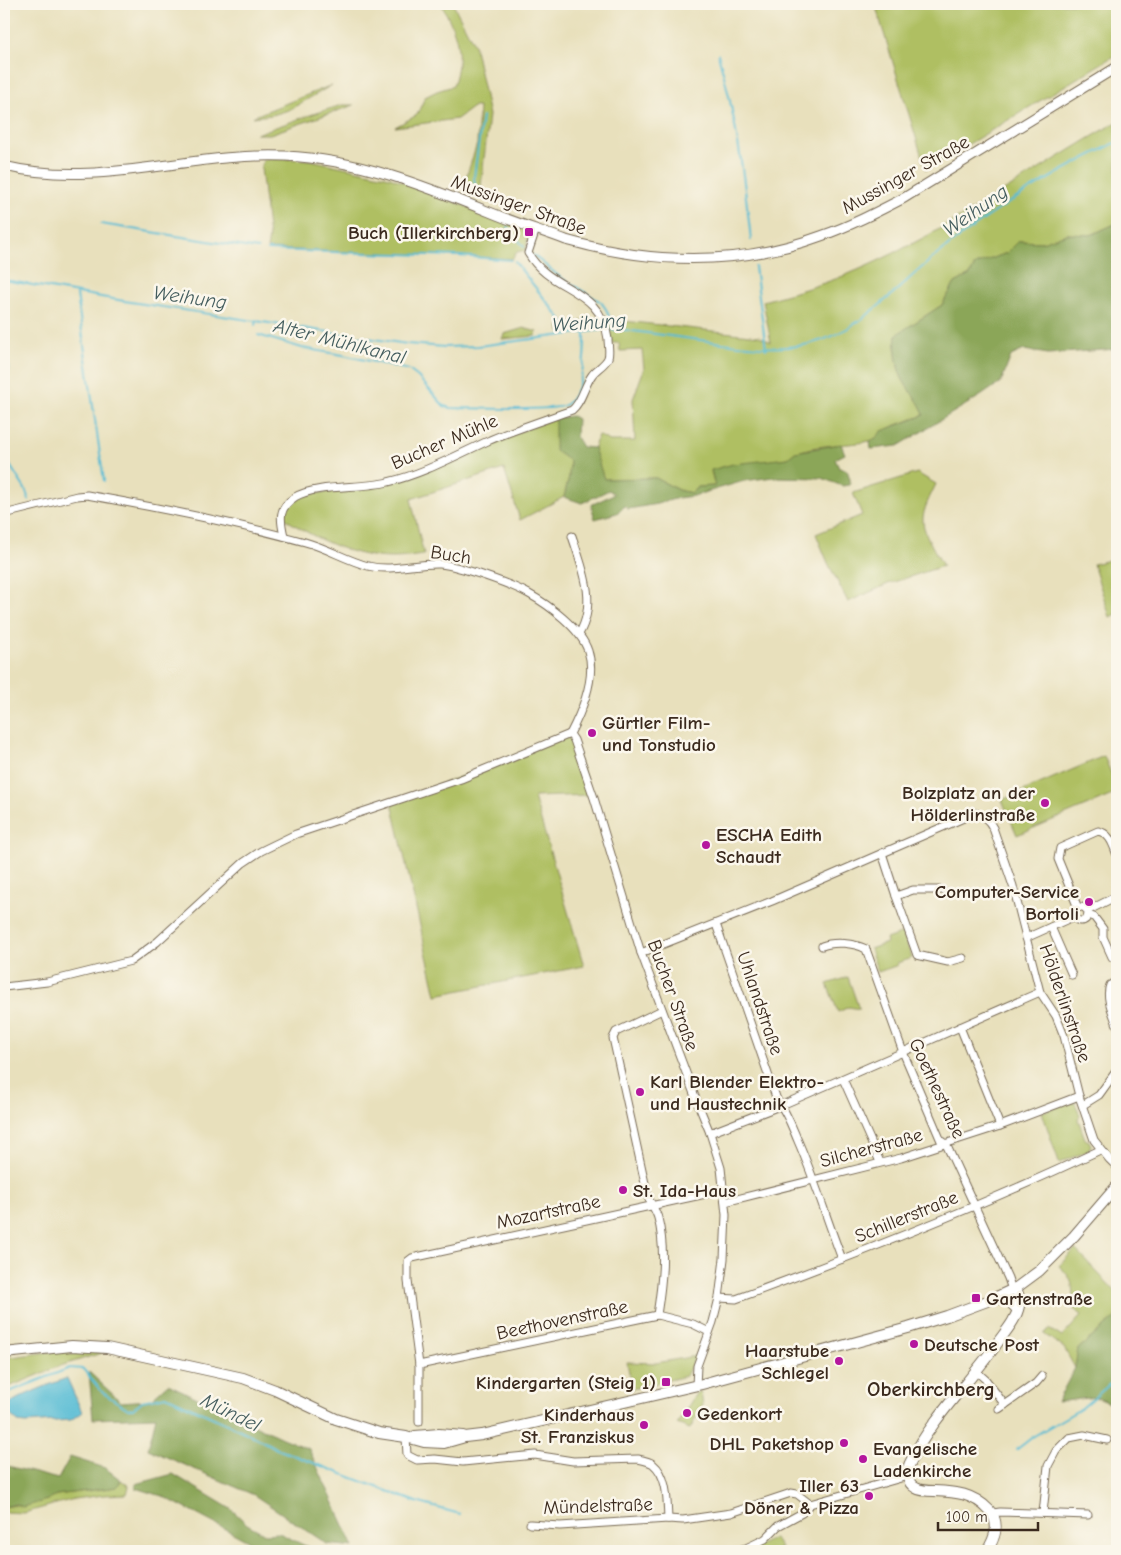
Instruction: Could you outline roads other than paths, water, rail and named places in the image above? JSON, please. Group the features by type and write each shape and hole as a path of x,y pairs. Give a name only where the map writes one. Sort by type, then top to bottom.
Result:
{"main road":[{"path":"4,1353 72,1346 107,1348 131,1352 242,1378 275,1390 336,1420 364,1429 424,1442 444,1443 696,1386 908,1328 995,1298 1014,1289 1039,1271 1060,1252 1117,1186"},
{"path":"987,1551 996,1531 993,1513 978,1499 970,1495 916,1489 910,1484 908,1476 910,1463 921,1444 947,1407 977,1372 1016,1312 1020,1302 1014,1289"},
{"path":"995,1298 1009,1301 1016,1312"}],"street":[{"name":"Mussinger Straße","path":"4,166 70,175 96,174 242,156 293,156 344,163 408,180 536,229 593,248 642,257 673,259 738,256 801,243 846,226 904,198 1117,67"},
{"name":"Bucher Mühle","path":"284,536 281,518 282,510 286,504 303,493 387,483 411,476 512,431 572,410 578,405 584,388 593,373 608,360 609,351 605,323 592,303 535,265 528,253 536,229"},
{"path":"4,514 86,495 284,536"},
{"name":"Buch","path":"284,536 306,542 353,561 379,568 441,564 470,572 530,595 579,634 588,650 590,677 584,704 570,734"},
{"path":"572,536 588,590 588,608 579,634"},
{"path":"4,987 47,982 131,961 157,942 243,863 268,847 296,834 461,779 570,734"},
{"name":"Bucher Straße","path":"570,734 574,740 594,798 641,953 719,1158 725,1202 724,1259 719,1298 710,1332 697,1366 696,1386"},
{"name":"Hölderlinstraße","path":"882,852 975,813 983,815 989,820 1012,886 1040,992 1056,1016 1064,1036 1079,1096 1094,1140 1100,1150 1117,1167"},
{"path":"1078,908 1058,859 1060,848 1098,832 1103,832 1109,837 1117,854"},
{"path":"641,953 716,924 882,852 917,954 948,962 963,958"},
{"path":"896,896 913,890 942,890"},
{"path":"1075,916 1082,920 1086,918 1087,913 1117,896"},
{"path":"1078,908 1082,907 1094,917 1102,929 1103,937 1112,957"},
{"path":"1075,916 1078,908"},
{"path":"1026,938 1075,916"},
{"name":"Uhlandstraße","path":"716,924 777,1100 782,1105 814,1179 842,1259"},
{"path":"1051,927 1072,975"},
{"name":"Goethestraße","path":"822,946 831,943 860,946 866,949 902,1052 941,1140 946,1144 1014,1289"},
{"path":"1117,982 1110,985 1108,990 1117,1025"},
{"path":"710,1133 843,1079 1040,992"},
{"path":"657,1315 662,1281 662,1255 658,1216 648,1196 613,1038 616,1032 662,1010"},
{"path":"960,1026 1000,1126"},
{"path":"1083,1105 1099,1095 1117,1070"},
{"path":"843,1079 880,1162"},
{"name":"Silcherstraße","path":"725,1202 901,1158 1000,1126 1079,1096"},
{"name":"Schillerstraße","path":"719,1298 736,1299 842,1259 975,1206 1100,1150"},
{"name":"Mozartstraße","path":"419,1365 408,1281 408,1260 724,1190"},
{"name":"Beethovenstraße","path":"419,1365 657,1315 693,1324 710,1332"},
{"path":"419,1365 419,1422"},
{"path":"977,1372 986,1380 1002,1407 1036,1383 1042,1376"},
{"path":"1043,1513 1048,1466 1056,1451 1069,1438 1084,1435 1106,1440"},
{"name":"Mündelstraße","path":"406,1437 407,1455 417,1460 435,1458 463,1462 535,1455 573,1461 645,1460 654,1464 662,1475 667,1497 668,1519"},
{"path":"734,1551 746,1548 765,1539 778,1526 802,1513 810,1504 908,1476"},
{"name":"Mündelstraße","path":"530,1524 560,1526 668,1519 683,1520 731,1513 791,1494 797,1494 810,1504"},
{"path":"993,1513 1088,1515"}],"water":[{"path":"67,1378 82,1412 71,1420 18,1422 4,1409 23,1396"}],"waterway":[{"path":"718,54 739,146 751,240"},
{"path":"482,117 474,177 475,185 483,195"},
{"name":"Weihung","path":"607,330 625,330 762,347 797,346 828,338 862,319 938,254 1002,207 1047,179 1117,142"},
{"path":"101,224 258,249"},
{"path":"508,227 524,247"},
{"path":"268,250 459,256 511,260"},
{"path":"533,255 560,277 601,302 614,329"},
{"path":"515,262 572,333"},
{"path":"755,267 766,349"},
{"name":"Weihung","path":"4,280 124,301 407,344 445,347 478,346 602,330"},
{"path":"77,294 79,309"},
{"path":"7,301 8,380"},
{"path":"79,311 104,481"},
{"name":"Weihung","path":"255,325 256,320"},
{"name":"Alter Mühlkanal","path":"258,335 302,348 409,370 418,377 444,406 450,408 529,409 558,407 565,405 571,399 580,382 585,351 585,333"},
{"path":"4,394 7,390"},
{"path":"4,456 25,489 29,500"},
{"name":"Mündel","path":"4,1394 70,1368 83,1369 103,1393 128,1409 133,1409 142,1401 166,1396 277,1449 416,1502 460,1514"},
{"path":"1016,1450 1034,1436 1082,1408 1117,1378"}],"place":[{"name":"Buch (Illerkirchberg)","path":"529,232"},
{"name":"Gürtler Film- und Tonstudio","path":"592,733"},
{"name":"Bolzplatz an der Hölderlinstraße","path":"1045,803"},
{"name":"ESCHA Edith Schaudt","path":"706,845"},
{"name":"Computer-Service Bortoli","path":"1089,902"},
{"name":"Karl Blender Elektro- und Haustechnik","path":"640,1092"},
{"name":"St. Ida-Haus","path":"623,1190"},
{"name":"Gartenstraße","path":"976,1298"},
{"name":"Deutsche Post","path":"914,1344"},
{"name":"Haarstube Schlegel","path":"839,1361"},
{"name":"Kindergarten (Steig 1)","path":"666,1382"},
{"name":"Gedenkort","path":"687,1413"},
{"name":"Kinderhaus St. Franziskus","path":"644,1425"},
{"name":"DHL Paketshop","path":"844,1443"},
{"name":"Evangelische Ladenkirche","path":"863,1459"},
{"name":"Iller 63 Döner & Pizza","path":"869,1496"}],"district":[{"name":"Oberkirchberg","path":"931,1389"}]}
